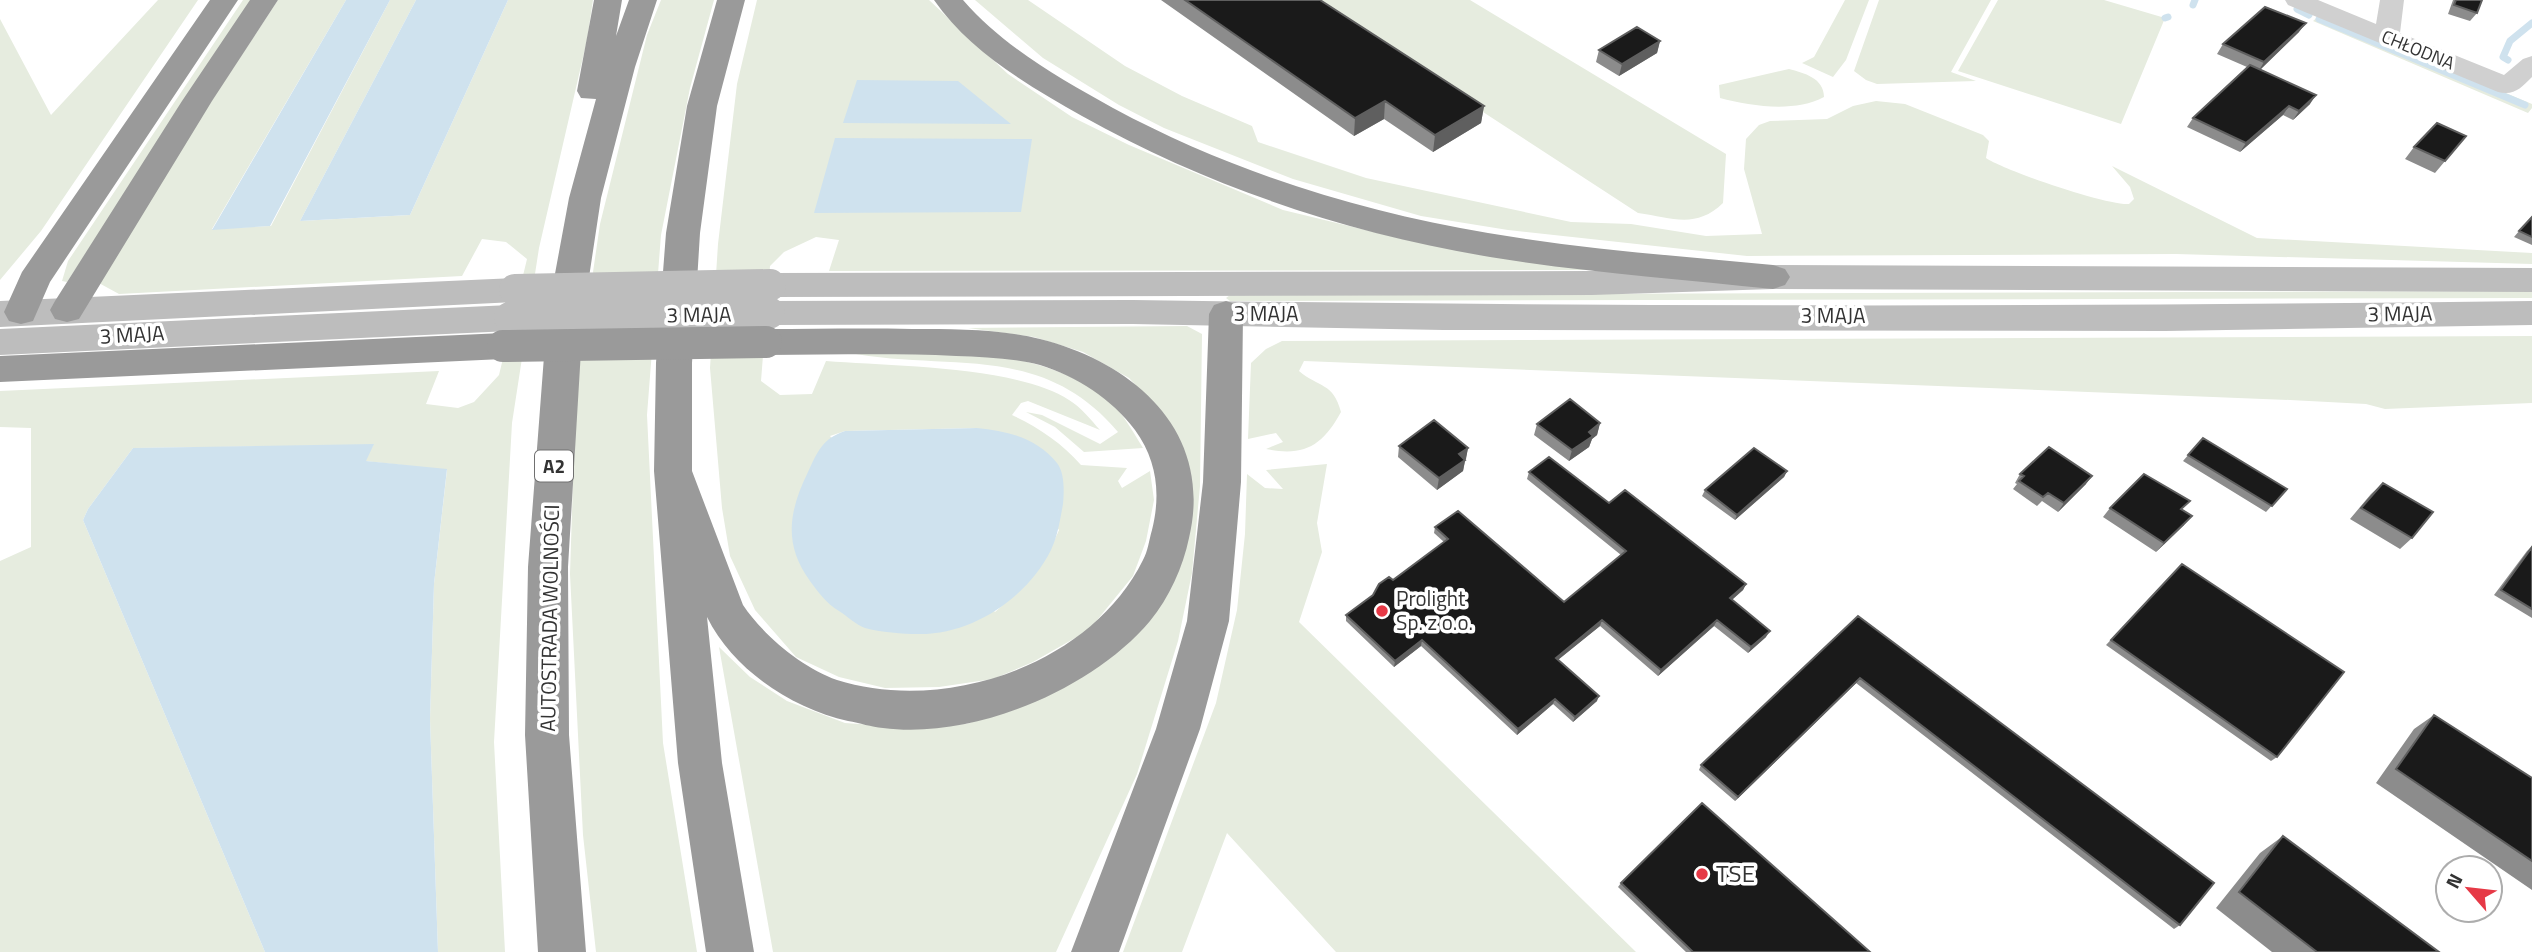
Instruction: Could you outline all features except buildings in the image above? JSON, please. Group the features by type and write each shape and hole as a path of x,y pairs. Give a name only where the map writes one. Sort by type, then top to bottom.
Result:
{"highway":[{"path":"12,327 34,280 224,0"},
{"path":"67,310 197,101 264,0"},
{"path":"585,198 594,74 608,0"},
{"name":"AUTOSTRADA WOLNOŚCI","path":"562,952 547,735 548,567 565,317 585,198 620,68 643,0"},
{"path":"730,952 700,764 673,471 674,363 683,233 702,106 731,0"},
{"path":"948,0 997,47 1051,86 1153,142 1274,191 1367,218 1488,244 1773,278"},
{"path":"0,369 509,318 769,313 923,342 1000,345 1050,355 1084,369 1118,388 1146,416 1161,439 1168,452 1177,494 1175,527 1166,557 1143,600 1090,651 1063,669 1020,689 979,703 932,709 888,708 836,699 786,675 764,657 730,621 673,471"},
{"path":"1095,952 1178,729 1208,621 1222,482 1226,314"}],"main road":[{"name":"3 MAJA","path":"769,313 1169,282 1578,283 1773,278 2532,280"},
{"path":"1169,282 1199,302 1226,314"},
{"path":"12,327 67,310"},
{"name":"3 MAJA","path":"67,310 509,318"},
{"name":"3 MAJA","path":"12,327 769,313 2165,318 2532,313"}],"street":[{"name":"CHŁODNA","path":"2297,0 2507,86 2532,64"},
{"path":"2387,37 2392,0"}],"shaded area":[{"path":"158,0 198,0 41,231 0,280 0,19 51,115"},
{"path":"243,0 253,0 67,282 62,281 68,261"},
{"path":"278,0 346,0 212,229 271,226 390,0 416,0 300,221 410,215 508,0 593,0 587,40 539,248 512,423 494,742 505,952 438,952 430,719 434,584 447,470 365,461 373,445 133,448 88,509 83,520 265,952 0,952 0,561 31,547 31,428 0,427 0,391 439,371 426,404 458,408 474,402 499,375 527,259 506,242 482,239 462,276 119,294 97,282 100,270"},
{"path":"661,0 714,0 690,88 661,235 647,415 663,743 697,952 596,952 583,835 570,574 576,389 600,224 647,35"},
{"path":"757,0 929,0 1008,74 1072,117 1129,145 1283,210 1403,239 1589,270 829,271 839,240 816,237 784,252 770,266 761,381 780,395 812,394 826,361 952,370 1018,380 1069,400 1100,430 1028,401 1021,403 1012,415 1049,436 1081,465 1127,468 1118,481 1122,488 1150,471 1154,500 1146,541 1133,576 1089,630 1033,662 993,679 939,687 885,688 839,677 796,657 755,610 730,556 722,508 710,368 718,244 737,84","holes":["977,428 1059,530 1032,575 995,612 830,436 845,431"]},
{"path":"975,0 1028,0 1125,66 1182,96 1252,126 1258,142 1366,178 1571,222 1631,224 1706,236 1762,234 1744,169 1746,139 1759,125 1770,121 1827,119 1853,106 1876,101 1905,104 1983,135 1989,141 1986,158 2034,179 2080,194 2129,204 2134,199 2130,187 2112,166 2257,238 2532,253 2532,264 2176,254 1747,256 1508,230 1421,216 1293,179 1164,128 1119,105 1043,58"},
{"path":"1311,0 1470,0 1726,154 1723,203 1713,211 1693,219 1673,219 1638,213"},
{"path":"1845,0 1869,0 1846,60 1833,77 1802,63 1814,57"},
{"path":"1879,0 1991,0 1951,72 1976,81 1877,84 1854,71"},
{"path":"1998,0 2104,0 2165,18 2121,124 1958,71"},
{"path":"2320,15 2532,104 2532,108 2528,113 2313,21"},
{"path":"1789,69 1817,81 1824,97 1786,106 1759,105 1720,98 1719,85"},
{"path":"2532,291 2532,298 1230,301 1226,298 1230,295"},
{"path":"1187,326 1202,334 1200,486 1192,573 1178,641 1137,774 1056,952 773,952 719,647 750,677 787,701 845,723 916,728 966,724 1023,706 1172,576 1164,416 1129,378 1083,352 1034,337 968,328"},
{"path":"2532,336 2532,403 2385,409 2366,404 2290,400 1304,361 1299,371 1329,390 1338,402 1341,412 1327,433 1311,446 1292,451 1266,449 1283,442 1276,433 1248,439 1251,363 1266,349 1282,341"},
{"path":"846,352 948,352 1016,360 1048,368 1079,381 1108,400 1123,416 1143,448 1084,452 1055,427 1026,412 1042,415 1100,444 1118,432 1088,403 1057,384 1025,372 991,365 884,358"},
{"path":"1327,464 1317,523 1322,552 1299,622 1636,952 1336,952 1227,833 1182,952 1123,952 1216,703 1237,610 1245,534 1247,474 1265,488 1283,489 1266,470"}],"water":[{"path":"346,0 390,0 270,226 212,230"},
{"path":"416,0 508,0 410,215 300,221"},
{"path":"857,80 958,81 1011,124 843,123"},
{"path":"835,138 1032,139 1021,212 814,213"},
{"path":"977,428 1021,437 1040,447 1060,467 1064,489 1061,516 1051,550 1041,567 1013,598 977,621 958,628 938,633 912,634 878,631 858,625 830,605 816,590 801,567 792,541 796,500 818,452 831,438 845,431"},
{"path":"374,444 366,461 447,469 434,584 430,719 438,952 265,952 83,520 88,509 133,448"}],"waterway":[{"path":"2193,5 2195,0"},
{"path":"2297,9 2309,15"},
{"path":"2319,19 2525,105"},
{"path":"2508,60 2503,57 2510,41 2532,23"}],"place":[{"name":"Prolight Sp. z o.o.","path":"1382,611"},
{"name":"TSE","path":"1702,874"}]}
